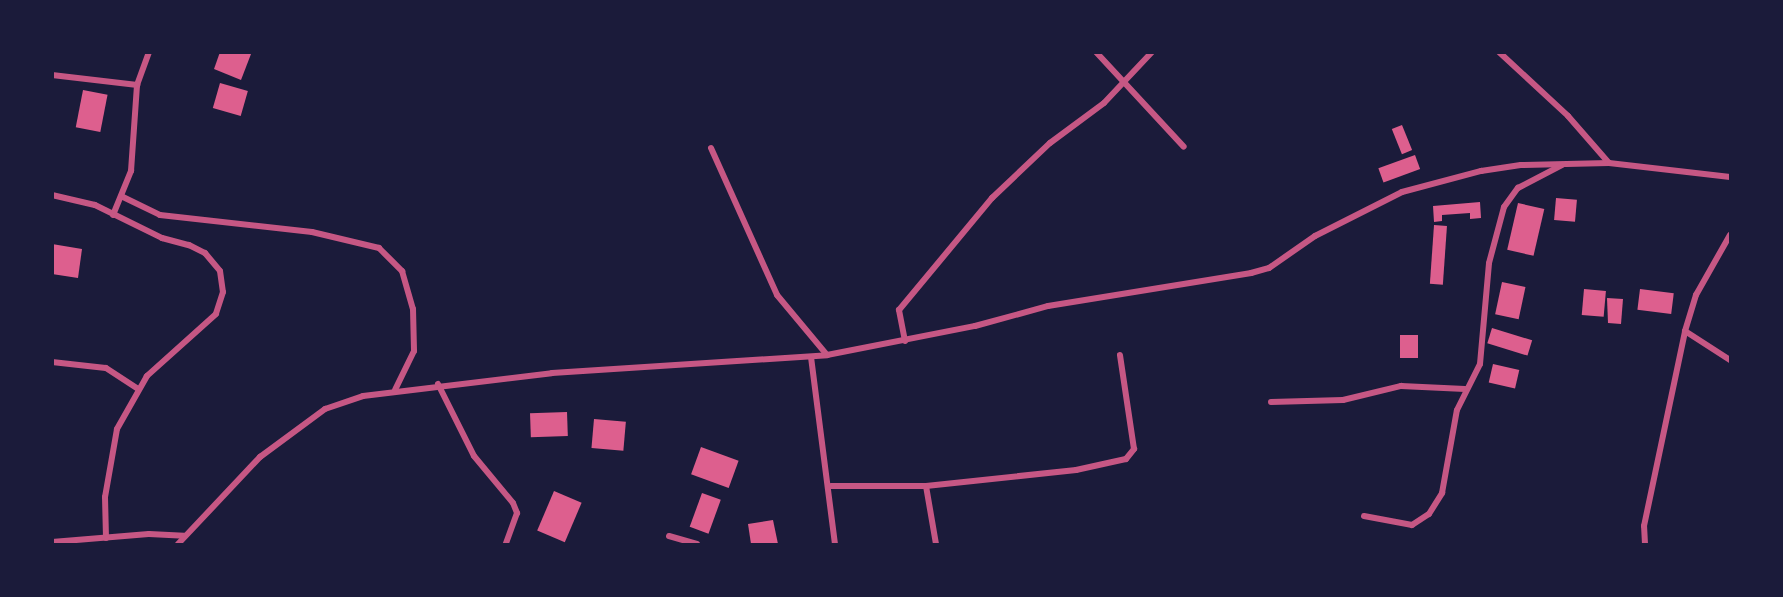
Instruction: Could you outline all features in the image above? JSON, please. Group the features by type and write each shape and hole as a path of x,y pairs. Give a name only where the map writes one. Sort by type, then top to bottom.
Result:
{"street":[{"path":"113,215 123,197 131,171 137,85 149,52"},
{"path":"1096,52 1184,147"},
{"path":"905,341 899,310 992,198 1050,143 1081,123 1125,83 1152,52"},
{"path":"1499,52 1568,116 1609,163"},
{"path":"52,75 137,85"},
{"path":"710,148 777,295 827,355"},
{"path":"178,544 260,457 299,426 326,409 395,390 438,384 827,355 905,341 1048,306 1251,273 1269,268 1315,236 1402,192 1481,171 1609,163 1731,177"},
{"path":"1364,516 1412,525 1429,513 1442,493 1457,410 1465,389 1480,364 1489,263 1504,208 1518,188 1564,164"},
{"path":"52,195 95,205 205,253 220,271 223,292 216,314 137,387 117,429 105,496 106,538"},
{"path":"123,197 160,215 312,232 379,248 402,271 413,309 414,351 395,390"},
{"path":"1645,544 1644,526 1685,331 1696,295 1731,235"},
{"path":"1685,331 1731,360"},
{"path":"831,486 926,486 1076,470 1126,459 1134,449 1119,355"},
{"path":"811,357 831,486 835,544"},
{"path":"52,362 106,368 137,387"},
{"path":"438,384 474,456 513,503 517,513 506,544"},
{"path":"1271,402 1343,400 1401,386 1465,389"},
{"path":"926,486 936,544"},
{"path":"52,542 149,534 184,536"},
{"path":"669,536 697,544"}],"building":[{"path":"220,52 251,54 241,80 214,69"},
{"path":"220,83 248,91 241,116 213,108"},
{"path":"83,90 108,95 100,132 76,127"},
{"path":"1402,125 1412,150 1402,154 1392,129"},
{"path":"1415,155 1420,169 1383,182 1378,168"},
{"path":"1556,198 1577,200 1575,222 1554,220"},
{"path":"1480,202 1481,218 1470,219 1470,213 1442,215 1442,221 1434,222 1433,206"},
{"path":"1518,203 1544,209 1534,256 1507,250"},
{"path":"1434,225 1447,226 1443,285 1430,284"},
{"path":"52,244 82,249 78,278 52,274"},
{"path":"1502,282 1525,287 1519,319 1495,314"},
{"path":"1584,289 1606,291 1604,317 1582,315"},
{"path":"1640,289 1674,293 1671,314 1637,310"},
{"path":"1607,298 1623,299 1621,324 1608,323"},
{"path":"1492,328 1532,340 1527,356 1487,343"},
{"path":"1400,335 1418,335 1418,358 1400,358"},
{"path":"1493,364 1519,370 1515,389 1489,383"},
{"path":"567,412 568,436 531,437 530,413"},
{"path":"594,419 626,422 623,451 591,448"},
{"path":"701,447 739,461 729,488 691,474"},
{"path":"554,491 582,503 565,542 537,531"},
{"path":"702,493 721,500 708,534 690,527"},
{"path":"773,520 778,544 751,544 748,524"}]}
